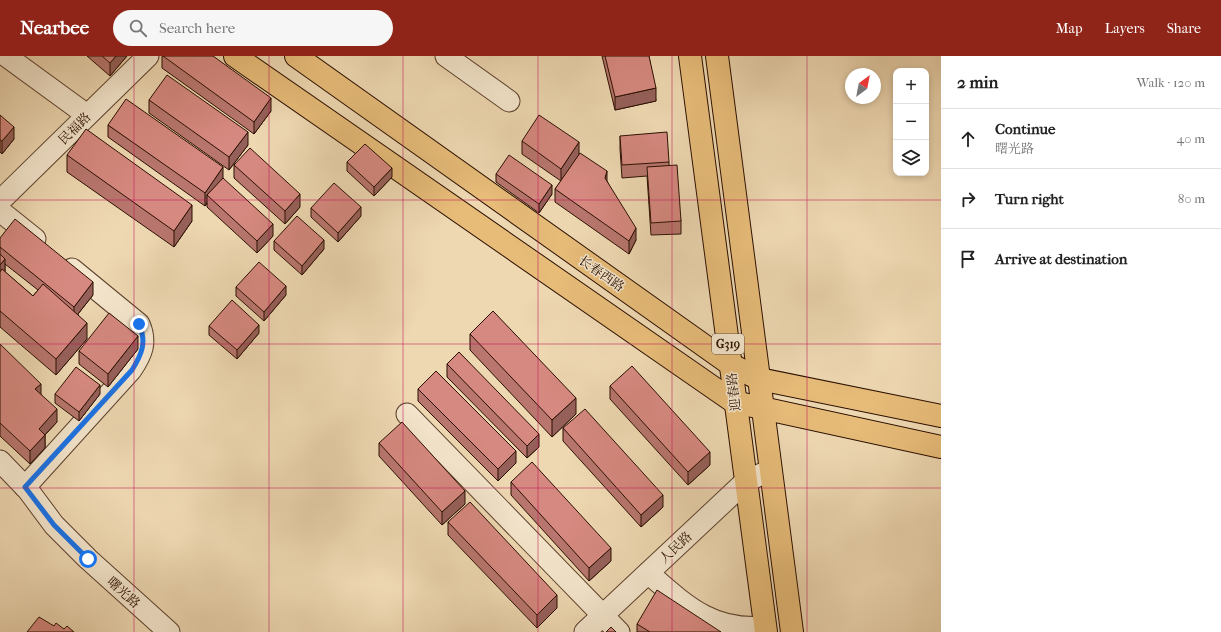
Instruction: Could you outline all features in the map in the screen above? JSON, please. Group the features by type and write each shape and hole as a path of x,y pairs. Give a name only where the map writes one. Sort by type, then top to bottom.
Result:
{"main road":[{"path":"235,56 734,402 941,447"},
{"name":"长春西路","path":"296,56 730,364 759,379 941,416"},
{"name":"迎春路","path":"690,56 734,402 765,629"},
{"name":"迎春路","path":"717,56 792,632"}],"street":[{"path":"6,56 87,115"},
{"name":"民福路","path":"0,201 148,56"},
{"path":"446,56 509,101"},
{"path":"0,211 139,324 144,335 140,357 132,370 25,487"},
{"path":"407,414 619,632"},
{"name":"曙光路","path":"0,461 25,487 54,525 68,540 169,632"},
{"name":"人民路","path":"585,632 745,482 770,470"},
{"path":"648,573 684,604 710,619 726,625 765,629"}],"building":[{"path":"102,56 116,56 110,63"},
{"path":"163,56 213,56 271,98 254,122"},
{"path":"605,56 649,56 656,88 615,97"},
{"path":"167,75 248,132 229,157 149,100"},
{"path":"126,99 223,167 205,193 108,125"},
{"path":"0,115 14,127 2,141 0,140"},
{"path":"539,115 579,142 561,169 522,141"},
{"path":"86,129 192,205 174,231 67,155"},
{"path":"667,132 669,162 622,165 620,136"},
{"path":"365,144 392,168 374,187 347,162"},
{"path":"250,148 300,194 285,211 234,165"},
{"path":"580,153 607,171 605,178 636,228 629,241 555,189"},
{"path":"509,155 552,185 539,204 496,174"},
{"path":"677,165 681,221 651,223 647,167"},
{"path":"223,178 273,224 257,241 207,195"},
{"path":"334,183 361,207 338,233 311,208"},
{"path":"297,216 324,240 302,266 274,241"},
{"path":"15,219 93,282 74,307 0,247 0,238"},
{"path":"0,254 5,259 0,265"},
{"path":"259,262 286,286 264,312 236,287"},
{"path":"2,269 33,296 43,284 87,323 56,359 0,311 0,272"},
{"path":"232,300 259,325 237,350 209,326"},
{"path":"493,311 576,398 552,420 470,334"},
{"path":"109,313 138,336 108,374 79,351"},
{"path":"0,344 41,384 35,389 57,409 39,429 45,435 30,451 0,423"},
{"path":"459,352 539,434 527,446 447,364"},
{"path":"632,366 710,452 688,472 610,386"},
{"path":"76,367 100,385 79,412 55,394"},
{"path":"436,371 516,451 498,469 418,389"},
{"path":"585,409 663,495 641,515 563,428"},
{"path":"402,422 465,491 442,512 379,443"},
{"path":"532,462 611,548 589,568 511,482"},
{"path":"470,502 557,595 537,615 448,522"},
{"path":"657,590 721,632 650,632 637,624"},
{"path":"39,617 54,626 56,623 64,629 67,626 74,632 27,632"},
{"path":"611,627 616,632 606,632"}],"route":[{"path":"88,559 54,525 25,487 132,370 140,357 144,335 139,324"}]}
